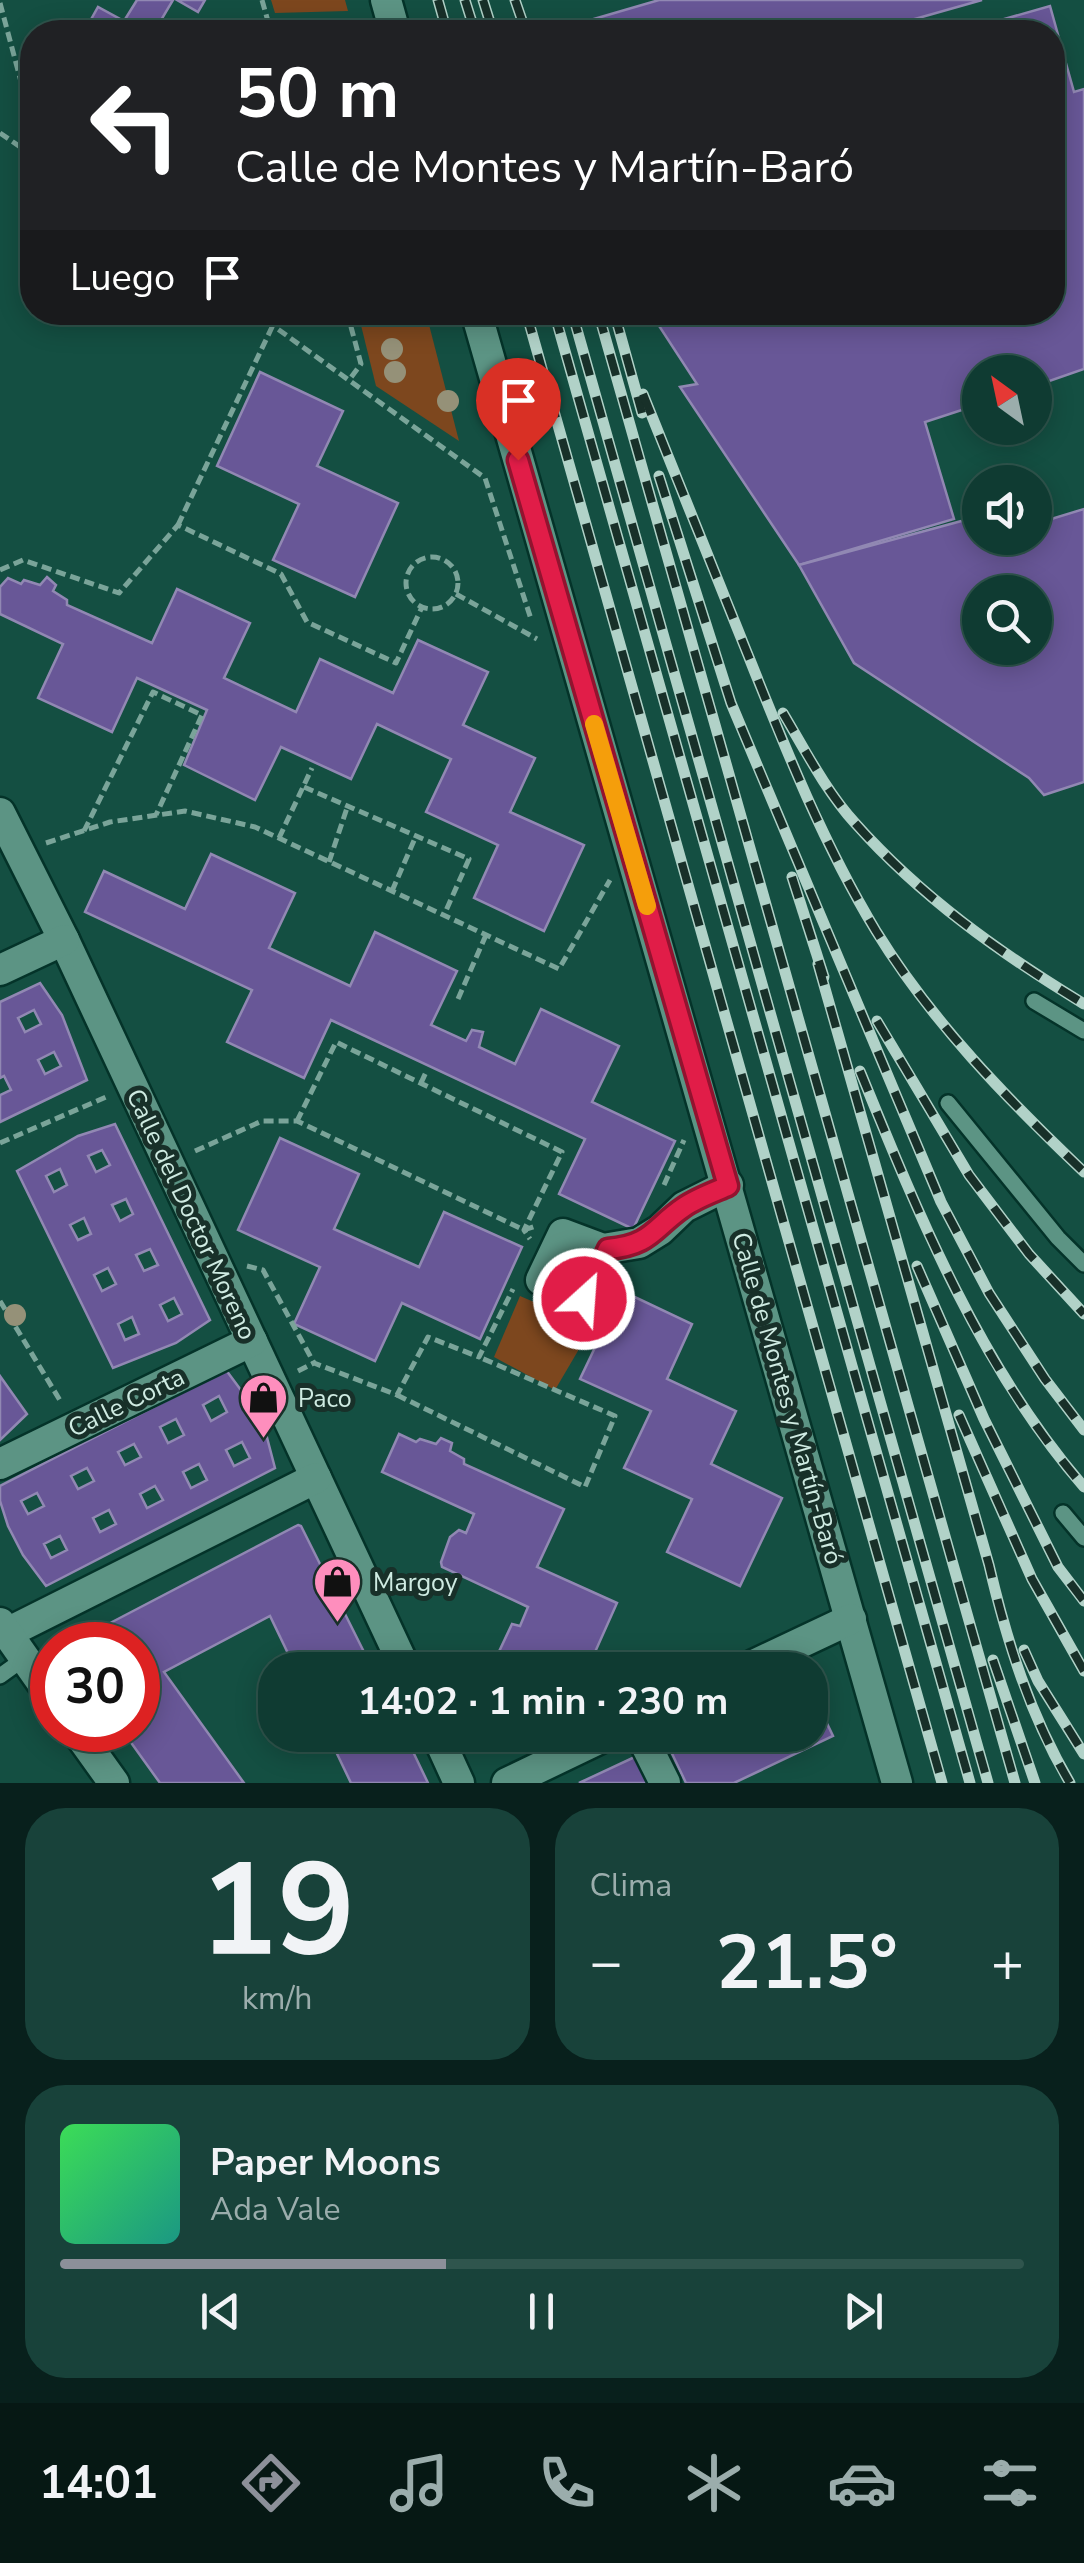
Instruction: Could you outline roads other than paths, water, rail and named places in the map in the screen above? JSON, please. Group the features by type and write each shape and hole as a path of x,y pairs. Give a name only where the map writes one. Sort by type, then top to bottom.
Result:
{"street":[{"name":"Calle de Montes y Martín-Baró","path":"480,325 897,1783"},
{"name":"Calle del Doctor Moreno","path":"0,813 64,940 398,1652"},
{"path":"0,970 64,940"},
{"path":"608,1249 639,1243 684,1207 728,1186"},
{"name":"Calle Corta","path":"0,1464 252,1340"},
{"path":"13,1667 4,1628 316,1478"},
{"path":"781,1652 851,1619"},
{"path":"92,1752 114,1783"},
{"path":"445,1752 460,1783"},
{"path":"507,1783 572,1752"},
{"path":"650,1752 664,1783"}],"lane":[{"path":"1034,1001 1084,1031"},
{"path":"948,1103 1058,1238 1084,1264"},
{"path":"1064,1513 1084,1538"}],"railway":[{"path":"438,0 444,20"},
{"path":"465,0 471,20"},
{"path":"483,0 489,20"},
{"path":"515,0 522,20"},
{"path":"530,325 942,1783"},
{"path":"558,325 970,1783"},
{"path":"576,325 988,1783"},
{"path":"602,325 1015,1783"},
{"path":"618,325 642,413"},
{"path":"643,394 791,761 857,898 898,964 946,1028 999,1088 1084,1172"},
{"path":"659,476 731,703 941,1202 989,1293 1084,1430"},
{"path":"783,713 835,798 880,850 963,922 1084,1004"},
{"path":"792,877 824,977"},
{"path":"818,964 1012,1650 1043,1731 1070,1783"},
{"path":"877,1021 969,1175 1029,1254 1084,1314"},
{"path":"860,1071 929,1235 983,1341 1013,1392 1084,1487"},
{"path":"917,1266 984,1419 1058,1567 1084,1601"},
{"path":"959,1415 1032,1579 1084,1671"},
{"path":"1024,1650 1038,1681 1084,1754"},
{"path":"993,1660 1035,1783"}],"place":[{"name":"Paco","path":"263,1440"},
{"name":"Margoy","path":"338,1624"}]}
